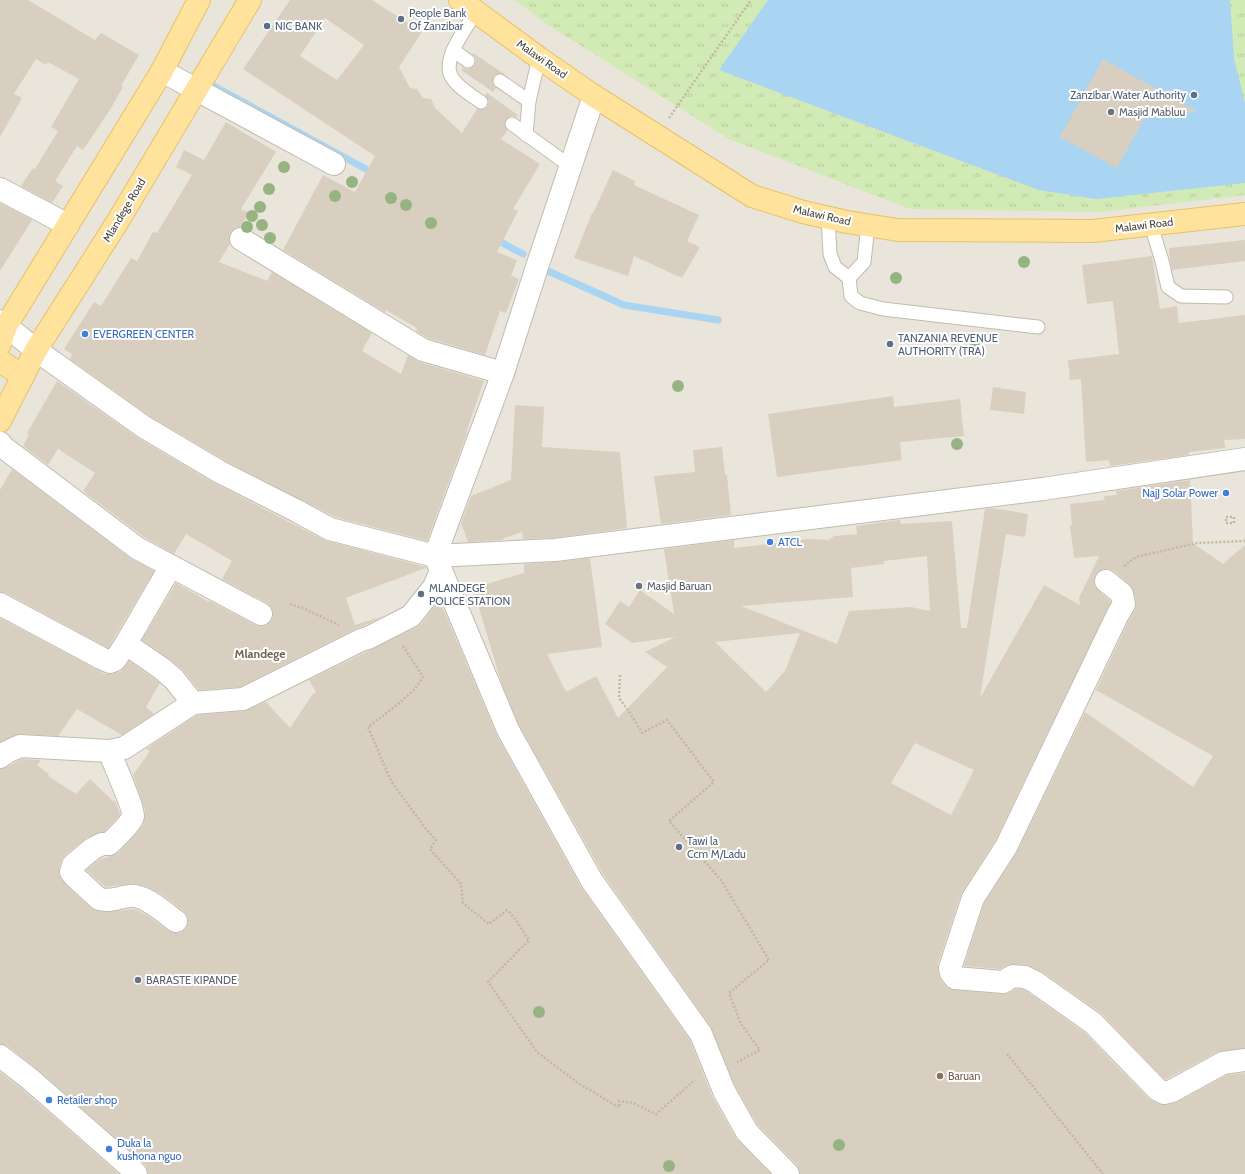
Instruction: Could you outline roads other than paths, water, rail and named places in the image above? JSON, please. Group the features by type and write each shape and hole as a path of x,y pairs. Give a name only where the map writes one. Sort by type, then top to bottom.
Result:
{"main road":[{"path":"2,331 162,71 199,0"},
{"name":"Mlandege Road","path":"0,421 36,350 118,221 250,0"},
{"name":"Malawi Road","path":"468,6 594,96 752,196 803,212 847,222 898,230 1093,231 1245,214"},
{"path":"0,361 23,376"}],"street":[{"path":"162,71 334,164"},
{"path":"0,757 20,746 110,751 124,748 193,703 243,699 411,616 434,587 438,564 503,373 594,96"},
{"path":"0,189 68,225"},
{"path":"241,239 423,350 503,373"},
{"path":"2,331 36,350 144,427 220,472 330,528 438,564 1042,489 1245,459"},
{"path":"0,443 137,548 261,614"},
{"path":"438,564 508,730 592,881 701,1034 724,1091 748,1132 788,1174"},
{"path":"0,604 110,662 115,660 125,645 171,566"},
{"path":"1106,581 1122,594 1124,604 1006,847 973,898 950,968 951,973 955,978 1003,982 1013,976 1024,977 1035,982 1093,1023 1158,1090 1164,1093 1172,1091 1223,1063 1245,1060"},
{"path":"125,645 138,652 174,679 193,703"},
{"path":"110,751 133,815 122,832 109,844 102,844 92,849 73,865 71,872 99,899 104,901 132,895 143,898 176,921"},
{"path":"0,1056 30,1079 130,1167 136,1174"}],"lane":[{"path":"468,6 448,68 451,77 481,102"},
{"path":"453,50 468,61"},
{"path":"526,135 529,101 539,58"},
{"path":"500,81 529,101"},
{"path":"512,124 570,166"},
{"path":"828,217 830,254 835,267 849,278 851,296 860,303 883,309 1038,327"},
{"path":"849,278 864,262 868,225"},
{"path":"1151,225 1162,261 1168,288 1181,296 1226,296"}],"water":[{"path":"768,0 1230,0 1234,59 1245,103 1245,183 1096,199 1039,190 719,70"}],"waterway":[{"path":"212,85 375,174"},
{"path":"495,239 523,254"},
{"path":"548,271 624,305 718,320"}],"place":[{"name":"People Bank Of Zanzibar","path":"401,19"},
{"name":"NIC BANK","path":"267,26"},
{"name":"Zanzibar Water Authority","path":"1194,95"},
{"name":"Masjid Mabluu","path":"1111,112"},
{"name":"EVERGREEN CENTER","path":"85,334"},
{"name":"TANZANIA REVENUE AUTHORITY (TRA)","path":"890,344"},
{"name":"NajJ Solar Power","path":"1226,493"},
{"name":"ATCL","path":"770,542"},
{"name":"Masjid Baruan","path":"639,586"},
{"name":"MLANDEGE POLICE STATION","path":"421,594"},
{"name":"Tawi la Ccm M/Ladu","path":"679,847"},
{"name":"BARASTE KIPANDE","path":"138,980"},
{"name":"Baruan","path":"940,1076"},
{"name":"Retailer shop","path":"49,1100"},
{"name":"Duka la kushona nguo","path":"109,1149"}],"district":[{"name":"Mlandege","path":"260,653"}]}
